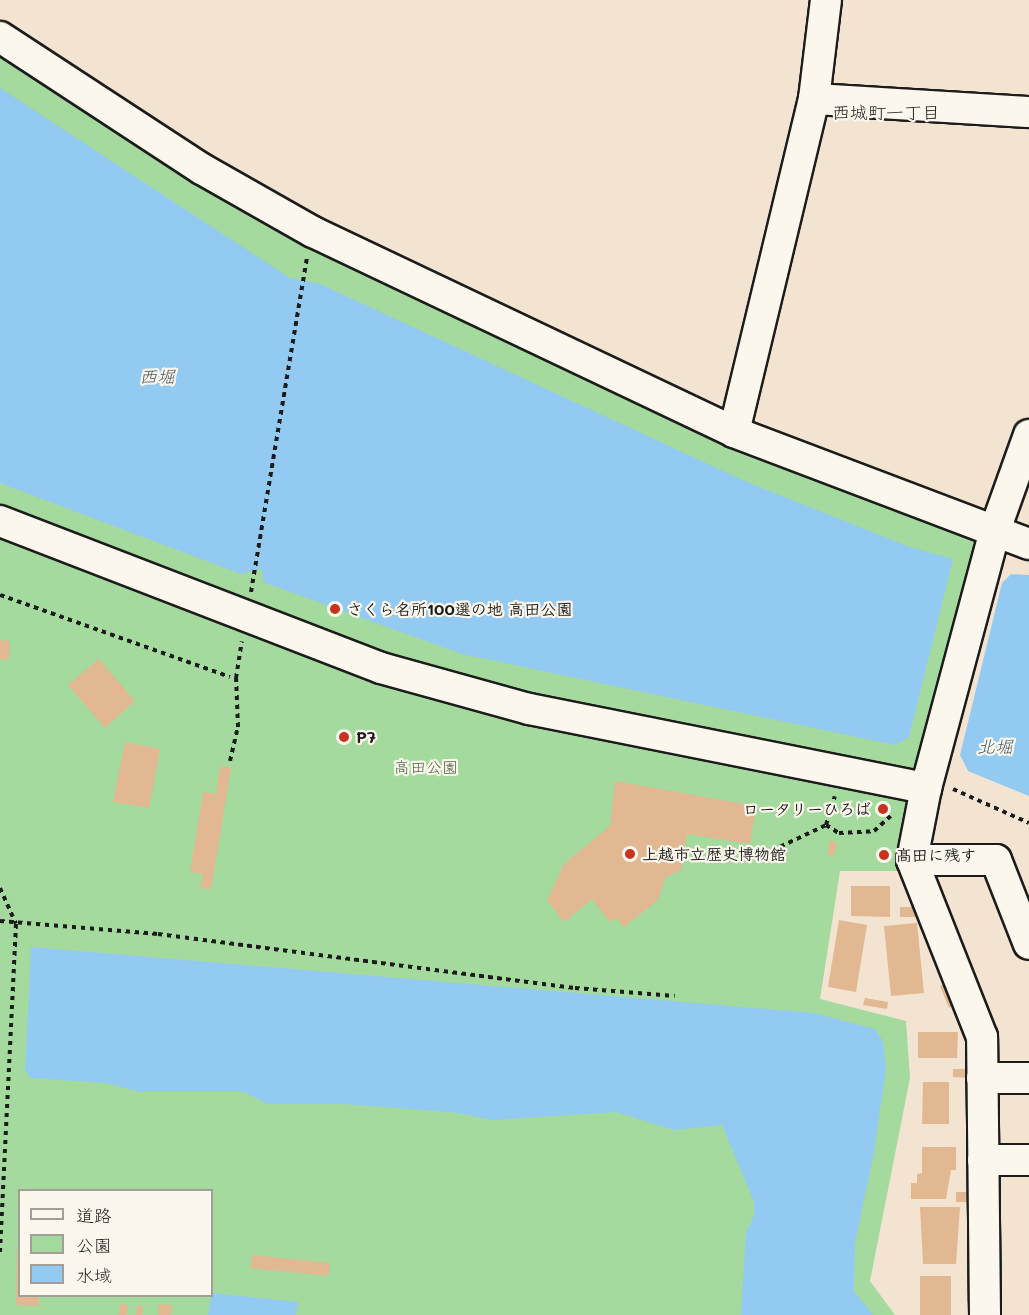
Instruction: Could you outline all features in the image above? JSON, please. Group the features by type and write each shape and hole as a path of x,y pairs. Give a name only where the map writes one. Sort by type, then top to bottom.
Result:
{"street":[{"path":"734,432 814,99 826,0"},
{"path":"0,37 202,169 313,232 734,432 1029,544"},
{"path":"814,99 1029,112"},
{"path":"985,1315 980,1029 912,860 927,783 995,530 1029,435"},
{"path":"0,521 381,668 529,709 927,783"},
{"path":"912,860 996,860 1029,944"},
{"path":"982,1078 1029,1078"},
{"path":"983,1160 1029,1160"}],"path":[{"path":"230,761 237,727 236,678 304,270"},
{"path":"0,595 230,677"},
{"path":"927,783 1029,823"},
{"path":"756,858 826,825 835,792"},
{"path":"826,825 839,833 874,831 900,806"},
{"path":"0,888 16,924 0,1254"},
{"path":"0,921 158,934 575,988 675,996"}],"green space":[{"name":"高田公園","path":"0,45 306,238 982,534 927,759 906,801 900,855 904,871 840,871 820,999 906,1021 910,1078 870,1281 895,1315 0,1315"}],"water":[{"name":"西堀","path":"0,88 290,278 320,284 747,482 907,546 953,559 909,737 895,745 462,654 263,582 262,569 241,574 0,483"},
{"name":"北堀","path":"1011,574 1029,575 1029,796 968,771 960,755 1002,583"},
{"path":"31,947 814,1013 875,1029 883,1041 886,1068 874,1152 855,1243 854,1291 873,1315 741,1315 746,1232 754,1216 754,1202 722,1125 674,1130 616,1112 493,1120 452,1112 342,1104 268,1104 244,1092 141,1092 106,1083 31,1078 25,1071"},
{"path":"213,1293 298,1302 296,1315 208,1315"}],"building":[{"path":"0,640 10,641 9,660 0,659"},
{"path":"99,659 135,701 105,728 68,685"},
{"path":"125,742 160,749 149,808 113,802"},
{"path":"220,766 231,768 211,889 200,888 203,874 190,872 203,792 216,794"},
{"name":"上越市立歴史博物館","path":"615,781 756,806 750,844 687,834 681,870 665,878 658,900 624,927 616,918 610,922 592,899 564,922 547,900 564,864 610,826"},
{"path":"830,841 837,843 834,856 827,855"},
{"path":"851,886 890,886 890,917 851,916"},
{"path":"900,907 915,907 916,917 900,917"},
{"path":"839,920 867,925 856,992 828,987"},
{"path":"917,923 924,993 891,996 884,926"},
{"path":"948,982 957,1004 949,1008 940,986"},
{"path":"865,998 888,1002 887,1009 863,1005"},
{"path":"918,1032 958,1032 957,1058 918,1058"},
{"path":"953,1069 971,1069 971,1078 953,1077"},
{"path":"923,1082 949,1082 949,1124 922,1124"},
{"path":"922,1147 956,1147 956,1170 951,1170 946,1199 911,1199 911,1183 917,1183 917,1174 922,1173"},
{"path":"956,1192 972,1192 972,1202 956,1202"},
{"path":"920,1207 960,1207 956,1264 923,1264"},
{"path":"17,1245 18,1297 39,1297 39,1306 16,1305"},
{"path":"252,1255 330,1263 329,1276 250,1268"},
{"path":"967,1272 974,1272 974,1302 967,1302"},
{"path":"920,1276 951,1276 951,1315 920,1315"},
{"path":"120,1304 128,1305 127,1315 119,1315"},
{"path":"159,1304 172,1305 171,1315 158,1315"},
{"path":"137,1305 143,1306 142,1315 136,1315"}],"place":[{"name":"さくら名所100選の地 高田公園","path":"335,609"},
{"name":"P7","path":"344,737"},
{"name":"ロータリーひろば","path":"883,809"},
{"name":"上越市立歴史博物館","path":"630,854"},
{"name":"髙田に残す","path":"884,855"}],"district":[{"name":"西城町一丁目","path":"886,112"}]}
